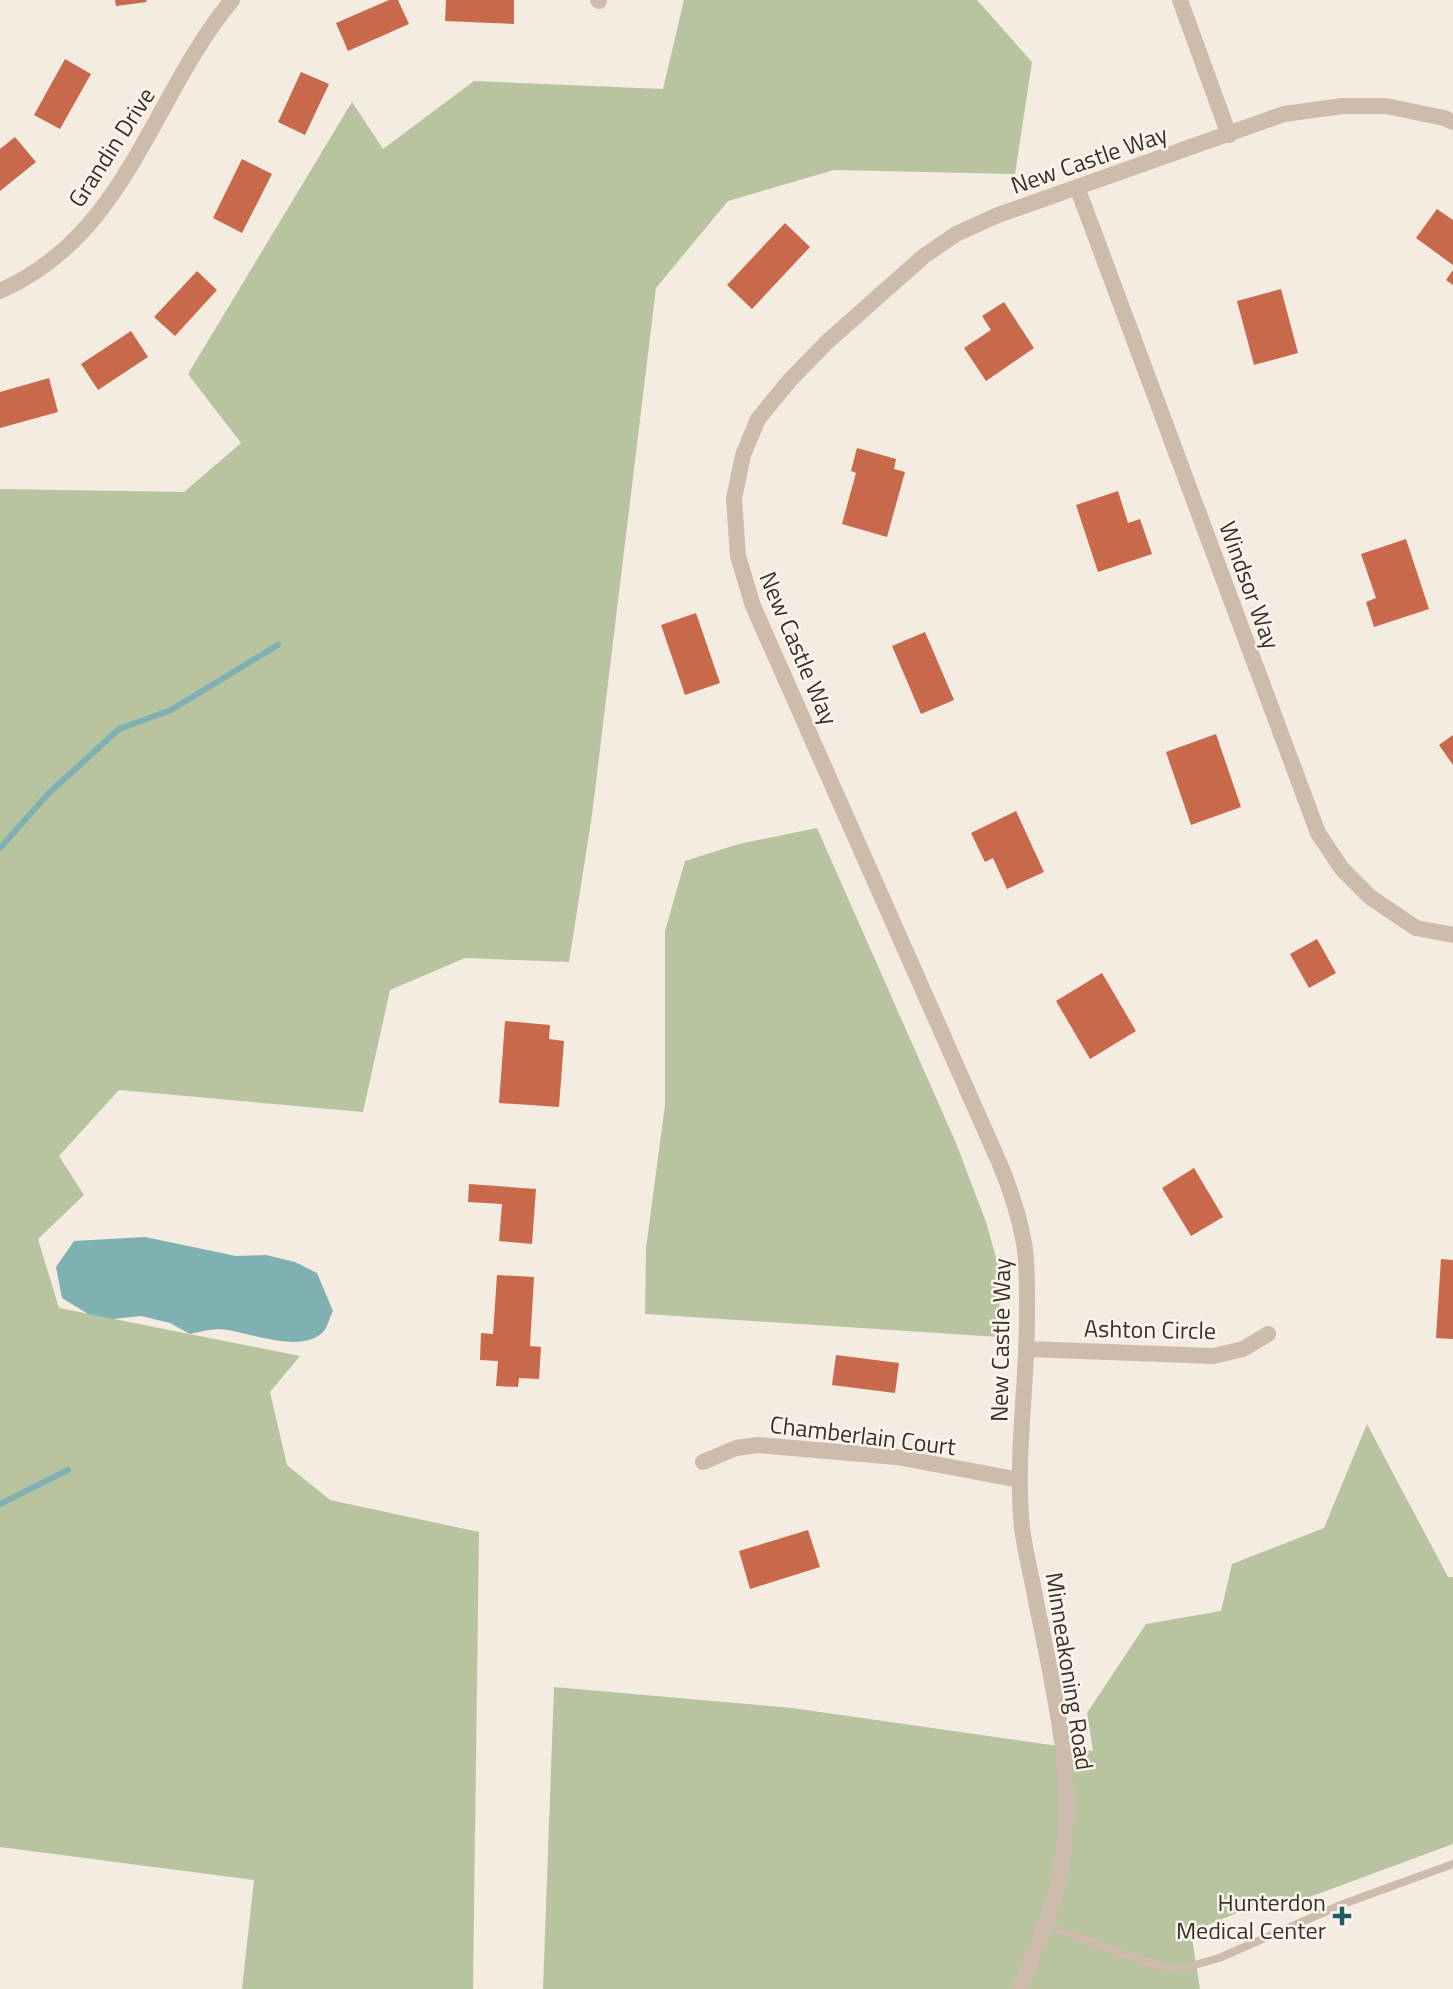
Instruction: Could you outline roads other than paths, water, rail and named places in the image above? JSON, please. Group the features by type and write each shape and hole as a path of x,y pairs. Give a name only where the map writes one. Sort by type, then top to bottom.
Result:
{"street":[{"name":"Grandin Drive","path":"0,291 49,264 94,220 144,146 201,41 232,0"},
{"path":"1180,0 1229,135"},
{"name":"New Castle Way","path":"1020,1480 1028,1277 1024,1243 1013,1197 753,606 738,556 734,499 743,455 758,419 790,380 827,342 924,256 956,233 998,215 1284,114 1343,106 1386,106 1453,122"},
{"name":"Windsor Way","path":"1077,187 1318,833 1342,869 1370,897 1416,928 1453,934"},
{"name":"Ashton Circle","path":"1027,1349 1214,1356 1243,1349 1268,1334"},
{"name":"Chamberlain Court","path":"703,1462 736,1448 758,1446 897,1457 1020,1480"},
{"name":"Minneakoning Road","path":"1019,1989 1046,1925 1060,1874 1066,1816 1060,1726 1023,1530 1020,1480"}],"lane":[{"path":"1046,1925 1143,1961 1167,1968 1188,1967 1219,1958 1343,1904 1453,1864"}],"water":[{"path":"145,1237 236,1256 266,1255 295,1262 317,1273 333,1311 327,1326 315,1338 291,1342 223,1329 190,1334 170,1323 141,1316 113,1319 88,1314 62,1298 56,1267 74,1241"}],"waterway":[{"path":"0,848 48,794 119,729 171,710 278,645"},
{"path":"0,1504 68,1470"}],"place":[{"name":"Hunterdon Medical Center","path":"1342,1916"}]}
